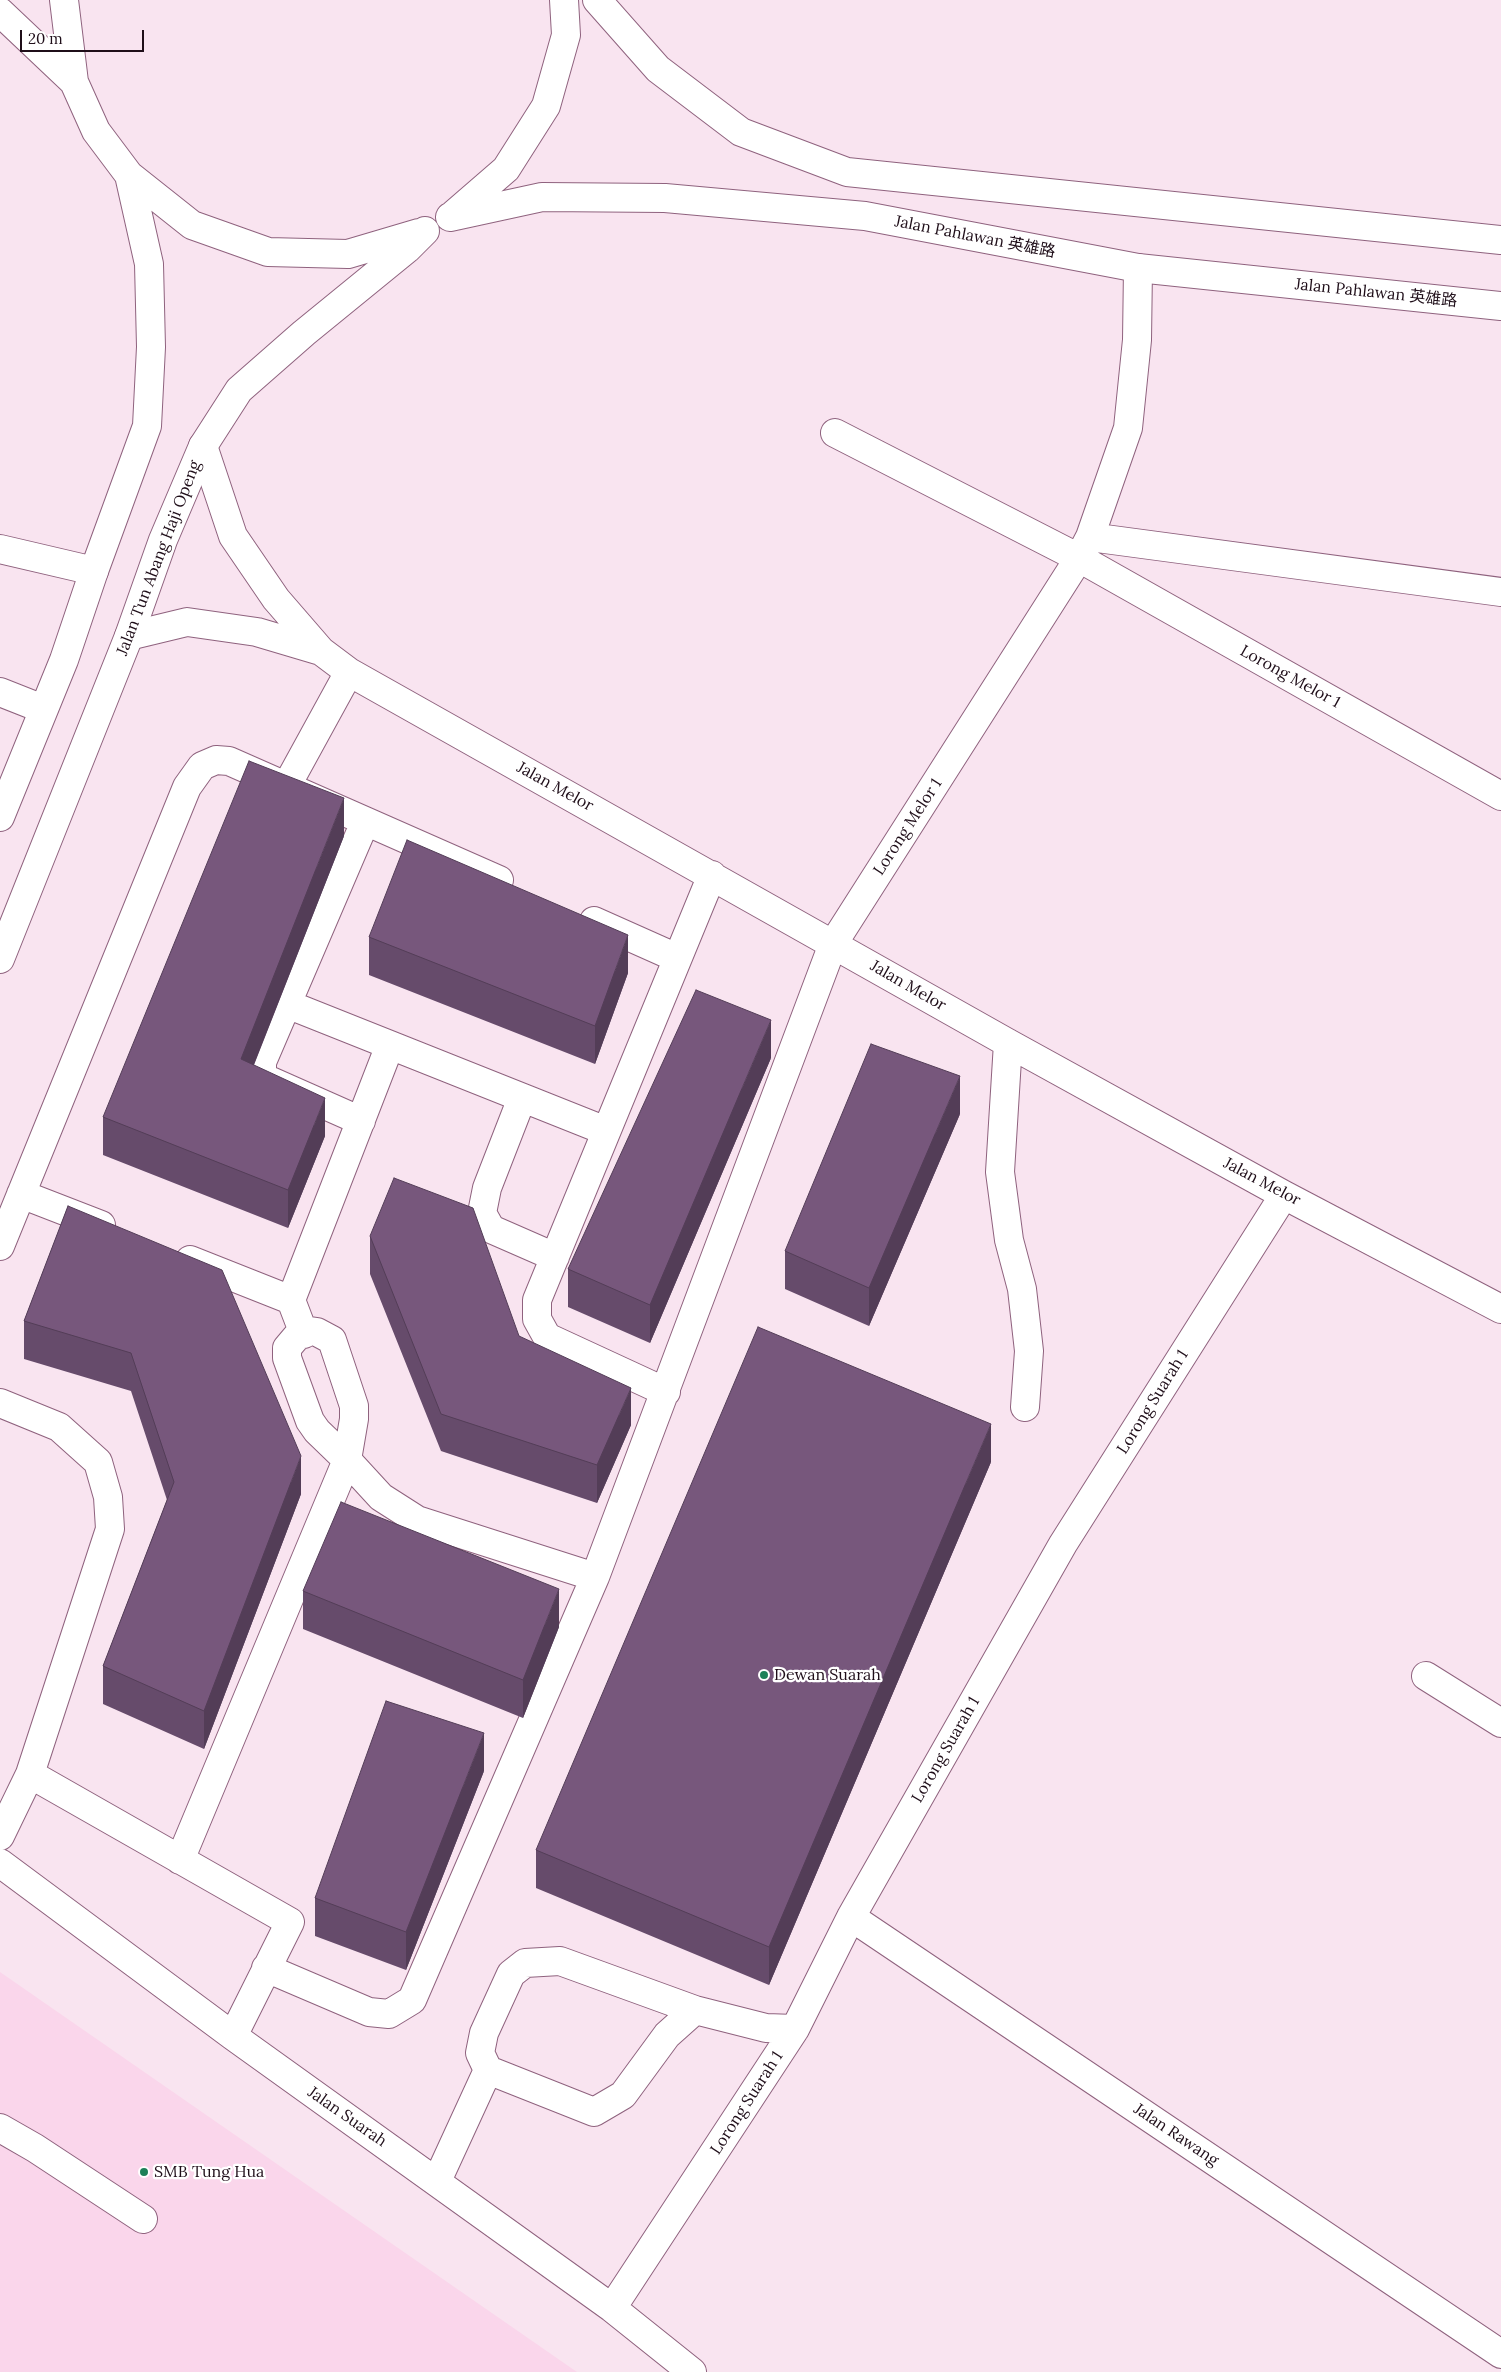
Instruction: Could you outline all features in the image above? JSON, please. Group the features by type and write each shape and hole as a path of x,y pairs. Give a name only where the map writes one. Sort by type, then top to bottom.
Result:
{"street":[{"path":"64,0 74,82 96,131 129,175 192,225 268,252 348,254 425,232 450,217 506,169 546,106 566,35 564,0"},
{"path":"597,0 658,69 741,132 847,172 1501,240"},
{"path":"0,12 74,82"},
{"path":"0,817 64,660 147,426 152,347 149,264 129,175"},
{"name":"Jalan Pahlawan 英雄路","path":"450,217 542,197 665,198 865,216 1138,268 1501,306"},
{"name":"Jalan Tun Abang Haji Openg","path":"0,959 129,636 163,540 203,446 239,390 425,232"},
{"name":"Lorong Melor 1","path":"266,1968 369,2012 389,2014 412,2000 594,1577 666,1392 833,944 1085,547 1128,428 1137,340 1138,268"},
{"name":"Lorong Melor 1","path":"835,433 1085,547 1501,796"},
{"name":"Jalan Melor","path":"203,446 233,536 276,599 321,651 349,672 1008,1043 1284,1195 1501,1308"},
{"name":"Lorong Melor 1","path":"1085,547 1501,592"},
{"path":"0,549 94,571"},
{"name":"Jalan Melor","path":"129,636 187,622 257,632 321,651"},
{"path":"286,787 349,672"},
{"path":"0,692 43,710"},
{"path":"0,1246 187,787 202,766 216,760 228,762 526,892"},
{"path":"361,1121 264,1078 262,1062 365,822"},
{"path":"666,1392 547,1337 537,1320 537,1300 712,875"},
{"path":"570,911 677,958"},
{"path":"287,1004 606,1131"},
{"path":"1008,1043 1000,1172 1009,1240 1022,1289 1029,1351 1025,1407"},
{"path":"304,1334 291,1300 390,1045"},
{"path":"522,1098 486,1188 482,1213 491,1228 555,1257"},
{"path":"21,1194 120,1233"},
{"name":"Lorong Suarah 1","path":"612,2308 795,2029 851,1916 1063,1544 1284,1195"},
{"path":"165,1250 291,1300"},
{"path":"180,1860 347,1460 354,1419 354,1406 332,1340 317,1332 310,1331 298,1335 287,1348 287,1358 310,1421 317,1431 347,1460 381,1497 417,1520 594,1577"},
{"path":"0,1403 59,1427 98,1462 108,1497 110,1529 30,1774 0,1836"},
{"path":"1426,1676 1501,1724"},
{"path":"30,1774 290,1922 233,2036"},
{"name":"Jalan Suarah","path":"0,1863 233,2036 612,2308 692,2372"},
{"name":"Jalan Rawang","path":"851,1916 1501,2354"},
{"path":"695,2010 667,2036 623,2095 594,2112 488,2070 480,2053 484,2033 511,1974 525,1963 560,1961 695,2010 766,2028 795,2029"},
{"path":"437,2181 488,2070"},
{"path":"0,2128 35,2148 143,2219"}],"shaded area":[{"name":"SMB Tung Hua","path":"0,1972 577,2372 0,2372"}],"building":[{"path":"249,761 344,798 241,1059 325,1098 288,1190 103,1117"},
{"path":"407,840 628,935 595,1026 369,937"},
{"path":"696,990 771,1020 650,1305 568,1269"},
{"path":"871,1044 960,1076 869,1288 785,1251"},
{"path":"394,1178 473,1208 519,1336 631,1388 597,1465 441,1414 370,1236"},
{"path":"68,1206 222,1270 301,1456 204,1711 103,1666 174,1482 131,1353 24,1321"},
{"name":"Dewan Suarah","path":"758,1327 991,1424 769,1947 536,1850"},
{"path":"341,1502 559,1589 523,1680 303,1591"},
{"path":"386,1701 484,1733 406,1932 315,1898"}],"place":[{"name":"Dewan Suarah","path":"764,1675"},
{"name":"SMB Tung Hua","path":"144,2172"}]}
